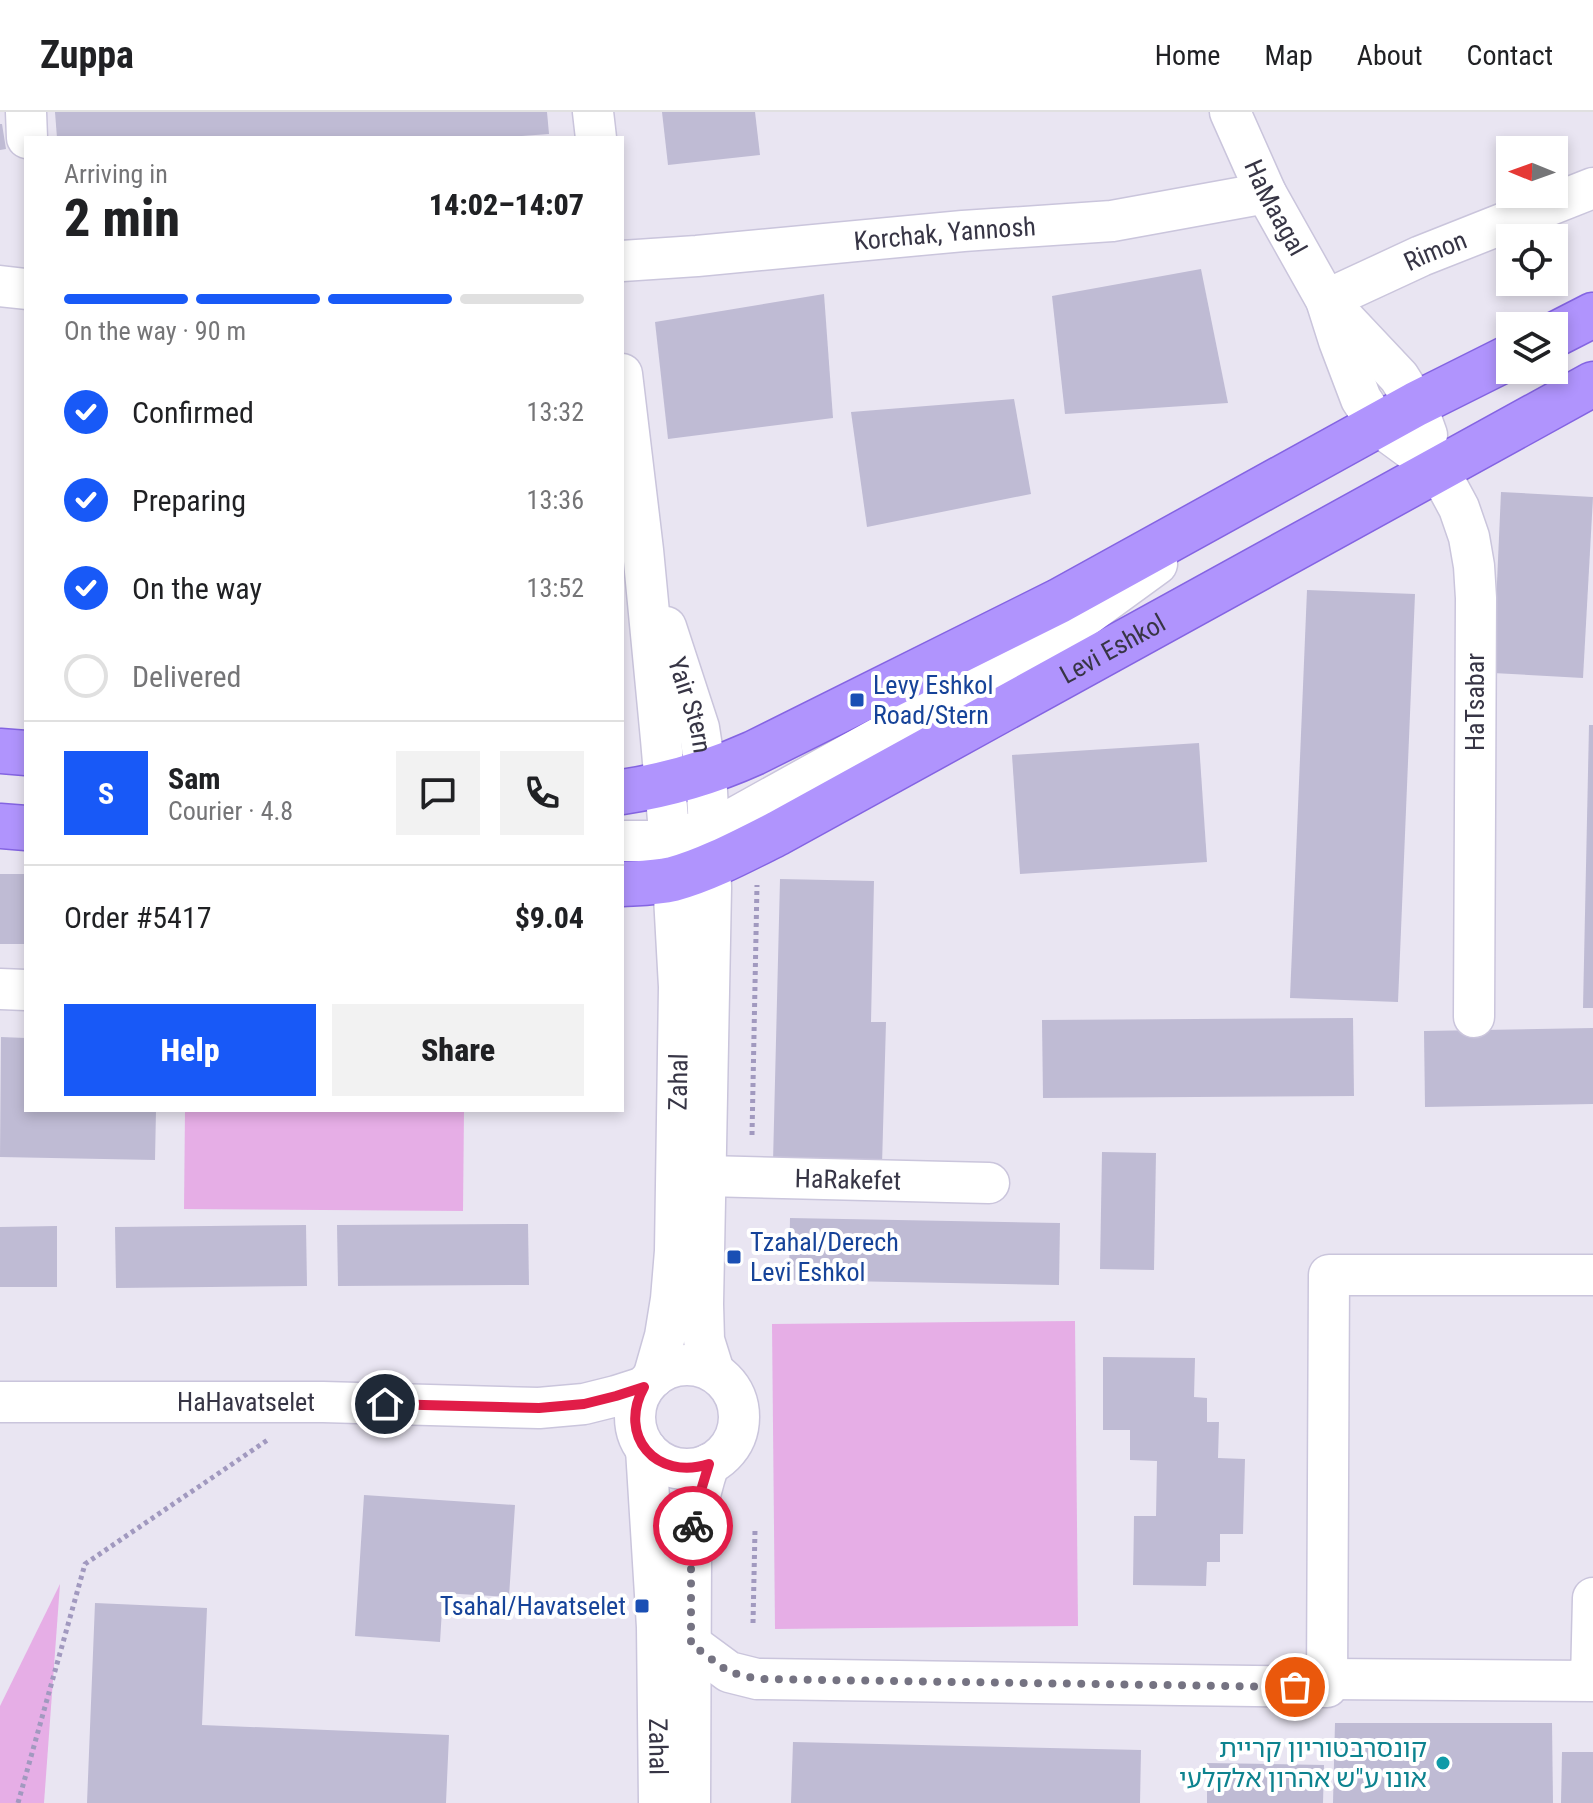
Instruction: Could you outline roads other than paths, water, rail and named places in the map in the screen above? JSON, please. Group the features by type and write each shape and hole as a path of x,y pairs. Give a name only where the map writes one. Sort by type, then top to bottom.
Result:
{"main road":[{"path":"1568,328 1593,315"},
{"path":"624,792 706,773 754,753 1059,601 1416,404 1496,364"},
{"name":"Levi Eshkol","path":"624,884 646,883 690,853 778,833 1593,384"},
{"path":"0,751 24,753"},
{"path":"0,826 24,828"}],"street":[{"path":"26,112 27,136"},
{"path":"593,112 596,136"},
{"name":"HaMaagal","path":"1230,112 1266,193 1326,300 1361,399 1378,425"},
{"name":"Rimon","path":"1326,300 1421,256 1593,188"},
{"name":"Korchak, Yannosh","path":"624,261 1112,221 1266,193"},
{"path":"0,286 24,289"},
{"name":"HaMaagal","path":"1326,300 1399,377 1416,404 1438,469"},
{"name":"Yair Stern","path":"624,391 665,784"},
{"name":"HaTsabar","path":"1378,425 1438,469 1459,508 1469,537 1474,566 1474,1017"},
{"path":"624,841 690,853 768,800 1032,653 1248,498"},
{"name":"Yair Stern","path":"643,550 699,728 706,773 690,853"},
{"name":"Zahal","path":"665,784 690,853 706,1176 704,1340 714,1372"},
{"name":"Zahal","path":"648,1382 665,1336 675,1251 679,987 690,853"},
{"path":"0,989 24,990"},
{"name":"HaRakefet","path":"706,1176 989,1183"},
{"path":"1327,1683 1329,1275 1593,1275"},
{"path":"682,1365 699,1366 714,1372 731,1390 739,1414 729,1449 709,1464 695,1469 681,1469 666,1466 642,1444 606,1423 539,1408 584,1404 616,1396 648,1382 666,1369 682,1365"},
{"path":"642,1444 635,1425 635,1411 648,1382"},
{"name":"HaHavatselet","path":"0,1402 323,1402 539,1408"},
{"name":"Zahal","path":"642,1444 657,1627 659,1803"},
{"name":"Zahal","path":"690,1803 691,1555 694,1522 709,1464"},
{"path":"691,1644 729,1672 757,1679 1327,1683 1591,1681 1593,1598"},
{"path":"691,1722 717,1695 757,1679"}],"place":[{"name":"Levy Eshkol Road/Stern","path":"857,700"},
{"name":"Tzahal/Derech Levi Eshkol","path":"734,1257"},
{"name":"Tsahal/Havatselet","path":"642,1606"},
{"name":"קונסרבטוריון קריית אונו ע\"ש אהרון אלקלעי","path":"1443,1763"}]}
